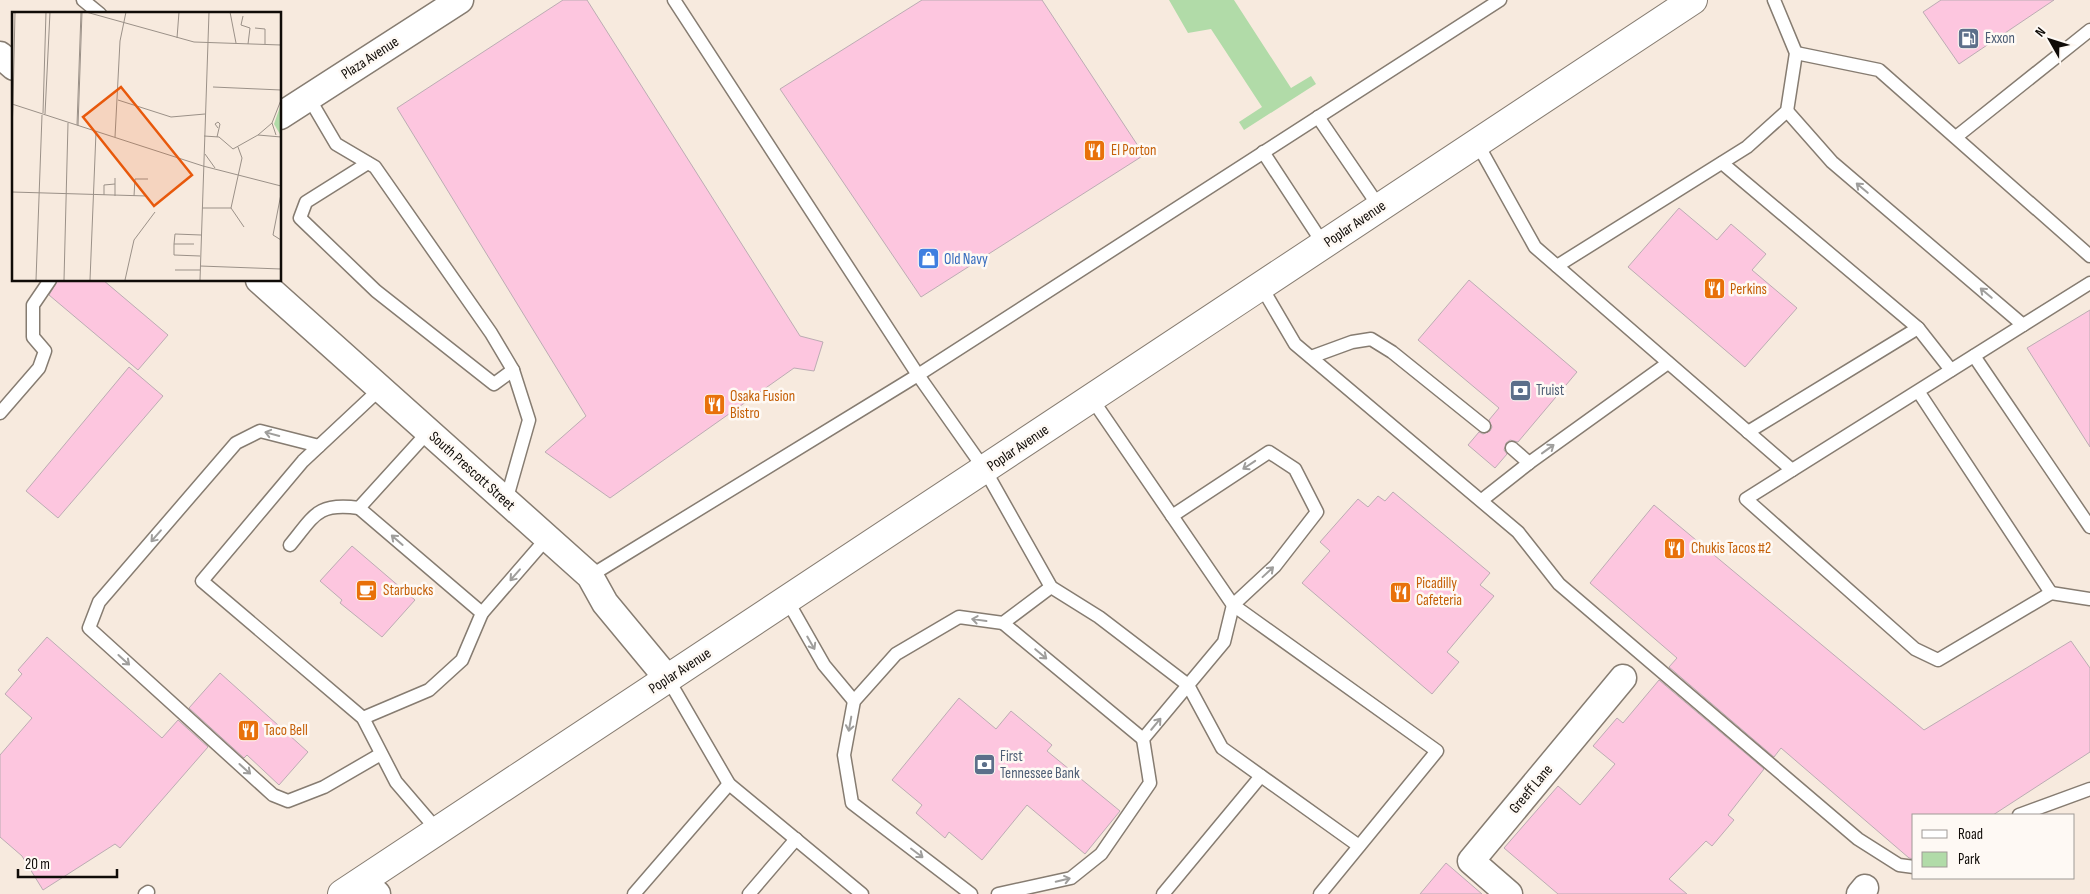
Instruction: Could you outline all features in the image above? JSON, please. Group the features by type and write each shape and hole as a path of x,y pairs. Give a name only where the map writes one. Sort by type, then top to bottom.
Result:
{"main road":[{"name":"Poplar Avenue","path":"361,890 438,831 1693,0"}],"street":[{"name":"Plaza Avenue","path":"281,115 460,0"},
{"path":"0,55 12,65"},
{"name":"South Prescott Street","path":"259,281 590,576 605,603 668,679"},
{"name":"Greeff Lane","path":"1509,894 1471,861 1623,678"}],"lane":[{"path":"83,0 98,12"},
{"path":"674,0 918,375 985,470 1051,587 1099,616 1188,685 1222,748 1359,846"},
{"path":"590,576 918,375 1500,0"},
{"path":"1557,266 1748,147 1787,111 1796,53 1774,0"},
{"path":"1956,137 2090,30"},
{"path":"1796,53 1879,70 2090,256"},
{"path":"308,98 336,144 375,167 491,333 513,370 529,420 506,501"},
{"path":"1787,111 1832,162 2024,325"},
{"path":"1318,116 1380,208"},
{"path":"1477,143 1535,247 1792,470"},
{"path":"1262,152 1324,245"},
{"path":"368,163 306,202 300,218 376,291 494,384 513,370"},
{"path":"1722,163 1918,328 1951,370"},
{"path":"0,414 39,368 45,351 33,337 33,305 49,281"},
{"path":"2090,283 1746,499 1915,649 1938,660 2052,593 2090,599"},
{"path":"1261,286 1296,344 1518,532 1559,584 1858,840 1899,865 1912,866"},
{"path":"1748,432 1918,328"},
{"path":"1311,357 1352,342 1371,339 1392,352 1484,426"},
{"path":"1974,356 2090,527"},
{"path":"1482,500 1529,463 1668,363"},
{"path":"380,389 303,461 202,581 363,718 396,782 438,831"},
{"path":"1918,391 2052,593"},
{"path":"1092,399 1233,605 1437,751 1320,894"},
{"path":"319,446 260,431 236,443 99,602 89,628 273,795 288,801 324,787 382,754"},
{"path":"359,508 428,432"},
{"path":"1512,448 1529,463"},
{"path":"1143,739 1224,642 1233,605 1275,566 1317,512 1295,469 1269,452 1172,516"},
{"path":"290,545 318,511 341,505 359,508 482,613"},
{"path":"363,718 429,690 462,660 482,613 547,538"},
{"path":"1003,623 1051,587"},
{"path":"787,600 824,665 854,701"},
{"path":"971,894 852,803 844,755 854,701 896,654 959,617 1003,623 1143,739 1150,783 1100,854 1070,878 1006,893"},
{"path":"668,679 729,784 862,894"},
{"path":"1163,894 1261,776"},
{"path":"634,894 729,784"},
{"path":"2022,814 2090,789"},
{"path":"749,894 796,839"}],"green space":[{"path":"1169,0 1234,0 1291,88 1311,76 1316,84 1244,130 1239,122 1262,107 1211,29 1188,33"}],"building":[{"path":"563,0 587,0 800,336 823,342 814,371 794,368 610,498 545,452 586,416 397,108"},
{"path":"922,0 1042,0 1144,155 921,297 780,89"},
{"name":"Exxon","path":"1941,0 2054,0 1959,64 1923,12"},
{"name":"Perkins","path":"1679,208 1717,240 1731,224 1766,254 1752,270 1797,308 1745,367 1628,267"},
{"name":"Truist","path":"1469,280 1577,372 1518,442 1510,440 1506,443 1504,450 1507,454 1495,468 1468,445 1479,432 1483,434 1490,431 1492,427 1489,420 1499,408 1418,340"},
{"path":"57,281 104,281 168,335 138,370 49,295"},
{"path":"2090,310 2090,447 2027,348"},
{"path":"129,367 163,396 58,518 26,491"},
{"name":"Picadilly Cafeteria","path":"1393,492 1490,573 1480,585 1494,596 1447,652 1459,662 1432,694 1302,583 1330,551 1320,542 1358,499 1368,507 1378,496 1385,501"},
{"path":"1654,505 1924,730 2071,641 2090,668 2090,752 1995,814 1912,814 1912,859 1909,858 1781,748 1774,757 1669,667 1677,658 1590,583"},
{"name":"Starbucks","path":"352,546 415,600 382,637 340,603 342,600 320,581"},
{"path":"47,637 162,738 178,720 208,747 120,848 115,844 43,890 22,856 0,837 0,755 32,718 5,694 22,674 18,670"},
{"name":"Taco Bell","path":"220,673 308,752 279,785 247,755 244,758 189,708"},
{"path":"1659,680 1764,769 1728,815 1734,820 1712,846 1706,841 1669,879 1687,894 1558,894 1504,848 1558,786 1580,805 1615,764 1593,746 1617,718 1623,723"},
{"name":"First Tennessee Bank","path":"959,698 996,729 1011,711 1052,745 1047,751 1120,811 1085,854 1027,805 982,860 949,832 945,838 916,813 922,805 892,780"},
{"path":"1446,863 1482,894 1420,894"}],"place":[{"name":"Exxon","path":"1969,38"},
{"name":"El Porton","path":"1095,150"},
{"name":"Old Navy","path":"928,259"},
{"name":"Perkins","path":"1714,289"},
{"name":"Truist","path":"1520,390"},
{"name":"Osaka Fusion Bistro","path":"714,405"},
{"name":"Chukis Tacos #2","path":"1675,548"},
{"name":"Starbucks","path":"367,590"},
{"name":"Picadilly Cafeteria","path":"1400,592"},
{"name":"Taco Bell","path":"248,730"},
{"name":"First Tennessee Bank","path":"984,765"}]}
